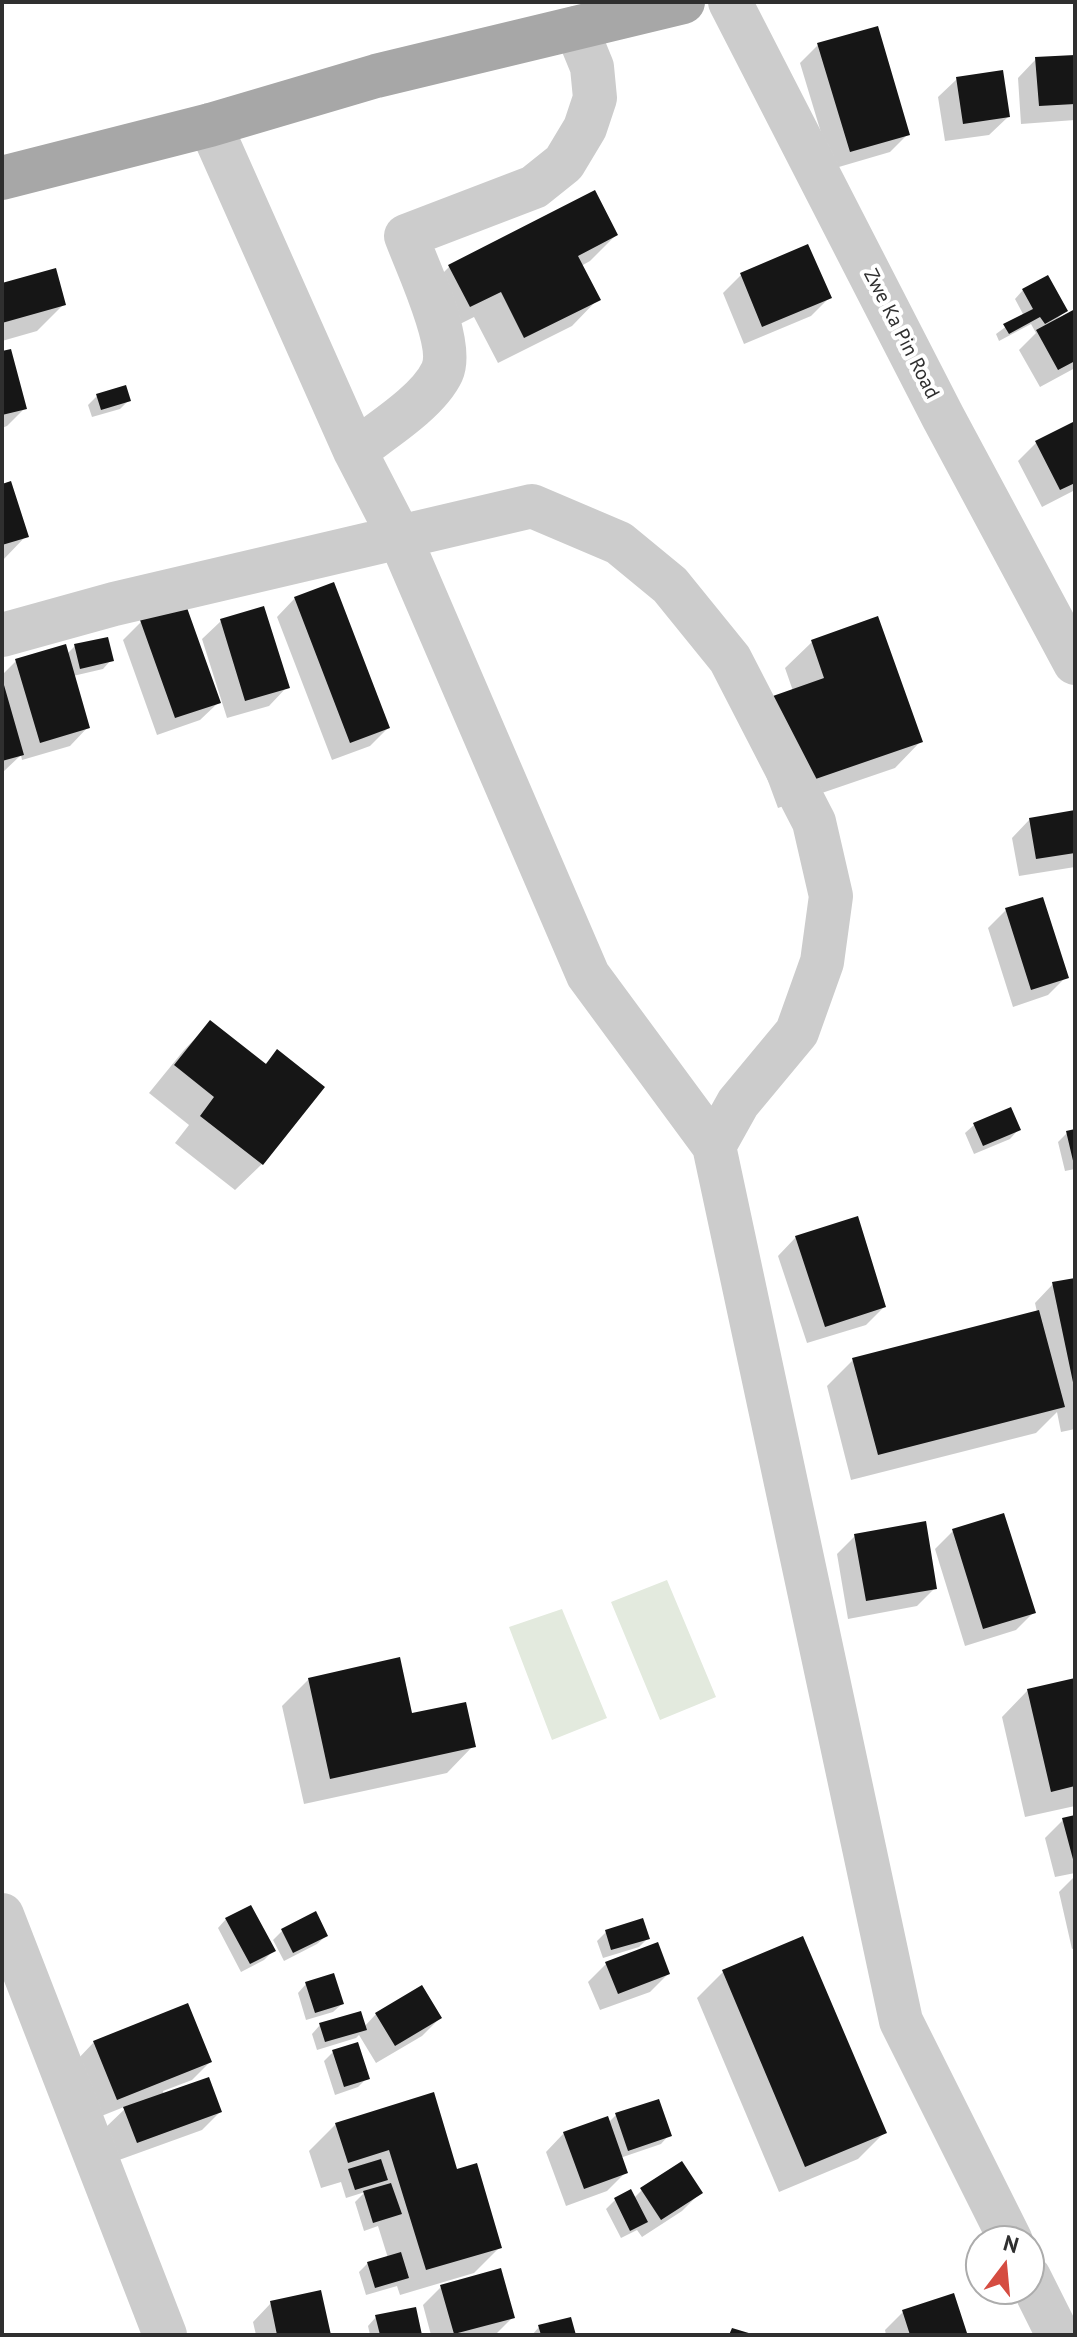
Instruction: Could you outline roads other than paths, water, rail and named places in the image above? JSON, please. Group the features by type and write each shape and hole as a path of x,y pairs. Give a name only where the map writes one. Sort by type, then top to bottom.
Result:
{"main road":[{"path":"2,178 210,125 376,76 683,2"}],"street":[{"name":"Zwe Ka Pin Road","path":"730,2 943,417 1075,663"},
{"path":"355,451 421,398 443,371 445,339 406,236 534,187 564,163 585,128 595,98 592,67 576,28"},
{"path":"210,125 355,451 400,538 588,975 714,1146 901,2021 1003,2225"},
{"path":"2,635 114,604 532,506 619,543 670,585 730,659 814,822 831,896 822,962 797,1032 738,1103 714,1146"},
{"path":"2,1915 165,2335"},
{"path":"1043,2305 1058,2335"}]}
